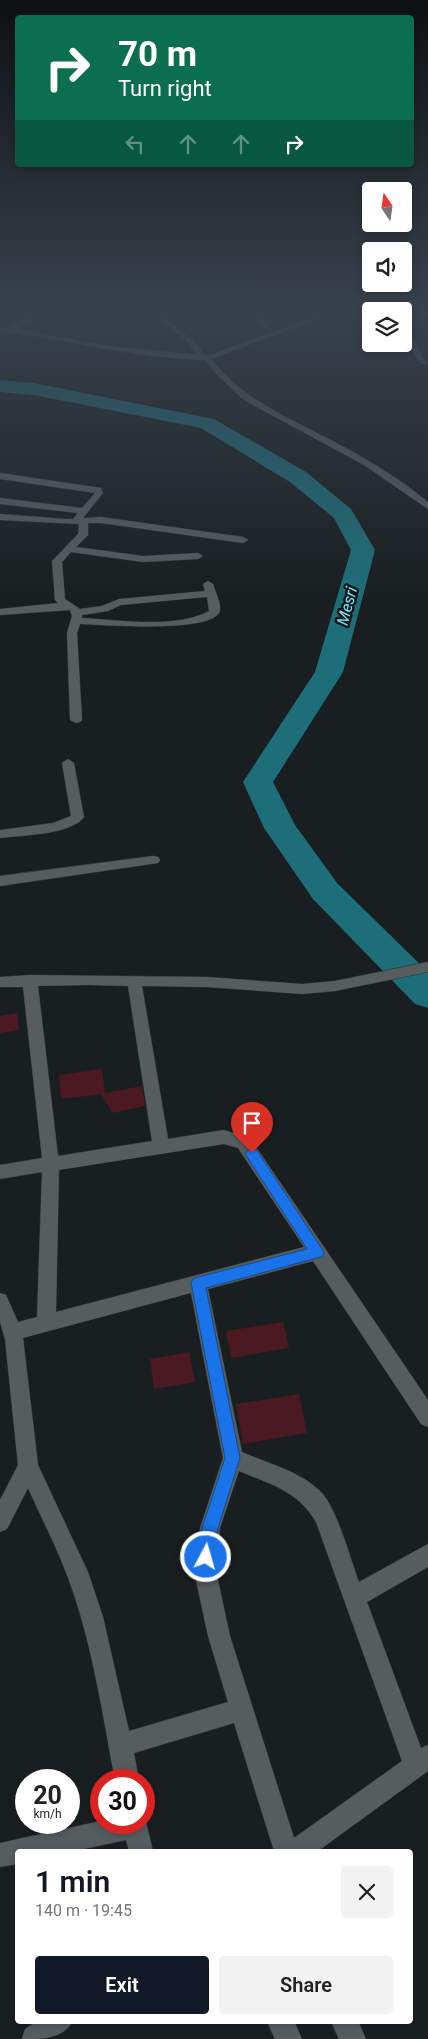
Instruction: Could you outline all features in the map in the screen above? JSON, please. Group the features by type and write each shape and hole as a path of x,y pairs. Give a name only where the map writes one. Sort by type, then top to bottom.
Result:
{"street":[{"path":"259,407 330,442 428,506"},
{"path":"0,476 98,490 99,493 81,518 83,535 60,557 56,566 60,600 74,608 76,617 72,633 76,720"},
{"path":"0,502 81,518 243,540"},
{"path":"0,517 81,518"},
{"path":"69,548 142,559 198,556"},
{"path":"209,589 214,613 201,619 159,624 76,617 104,609 119,602 209,589"},
{"path":"0,612 68,605"},
{"path":"0,834 63,825 74,821 78,817 68,763"},
{"path":"0,880 153,860"},
{"path":"0,982 30,980 208,982 321,988 428,967"},
{"path":"30,980 51,1164 46,1323"},
{"path":"134,981 160,1147"},
{"path":"0,1172 224,1137 244,1143 428,1417"},
{"path":"12,1332 317,1252"},
{"path":"198,1283 233,1458 210,1528 205,1571 219,1636 285,1849"},
{"path":"2,1308 12,1332 28,1466 77,1572 92,1618 125,1769"},
{"path":"233,1458 299,1487 314,1499 324,1516 354,1596 422,1761 300,1849"},
{"path":"0,1522 28,1466"},
{"path":"354,1596 428,1555"},
{"path":"120,1745 242,1709"},
{"path":"26,1849 91,1834"},
{"path":"137,1834 141,1849"},
{"path":"0,1855 15,1852"},
{"path":"35,2039 56,2024"},
{"path":"282,2024 289,2039"},
{"path":"346,2024 353,2039"}],"building":[{"path":"17,1013 19,1030 0,1033 0,1016"},
{"path":"102,1069 105,1093 142,1086 145,1106 113,1113 101,1094 61,1099 59,1075"},
{"path":"283,1322 289,1348 231,1358 226,1331"},
{"path":"189,1352 195,1382 154,1389 150,1359"},
{"path":"299,1394 307,1433 243,1444 236,1404"}],"waterway":[{"name":"Mesri","path":"126,407 207,423 298,477 343,514 363,550 329,672 258,782 280,828 325,891 428,994"}],"route":[{"path":"206,1557 210,1528 230,1472 233,1458 198,1283 317,1252 252,1153"}]}
